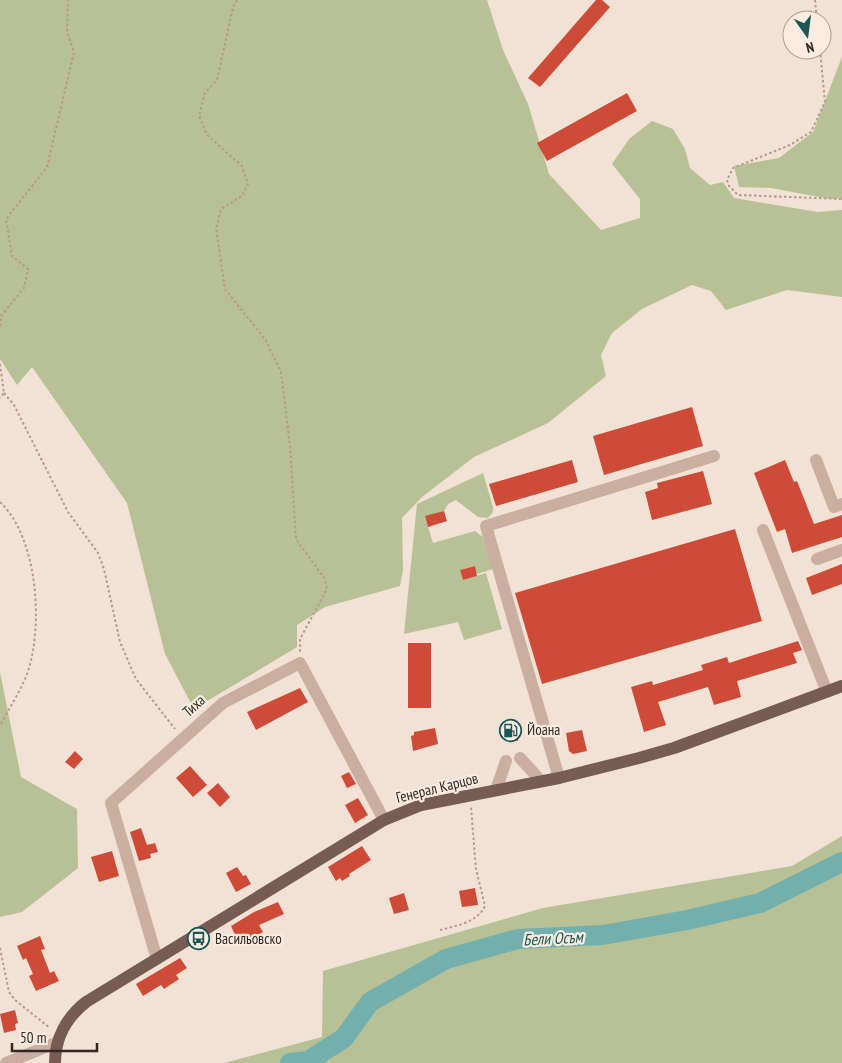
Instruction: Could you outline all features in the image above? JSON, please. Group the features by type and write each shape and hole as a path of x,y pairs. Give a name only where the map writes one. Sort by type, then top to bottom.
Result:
{"main road":[{"name":"Генерал Карцов","path":"55,1063 59,1038 71,1016 86,1002 384,820 421,805 559,778 674,748 842,686"}],"street":[{"path":"559,778 486,526 714,456"},
{"path":"816,460 834,507 842,504"},
{"path":"763,530 827,692"},
{"path":"817,559 842,550"},
{"name":"Тиха","path":"157,959 111,803 223,703 300,662"},
{"path":"300,662 384,820"},
{"path":"520,758 541,781"},
{"path":"496,790 506,761"},
{"path":"6,1063 59,1038"}],"path":[{"path":"0,326 1,316 24,288 28,270 12,256 6,219 47,167 74,52 67,32 68,0"},
{"path":"237,0 233,7 217,80 205,93 199,116 207,135 242,166 248,184 242,196 221,209 216,229 225,289 265,339 282,372 290,446 296,539 325,579 327,588 300,639 300,662"},
{"path":"821,60 825,102 810,132 790,145 733,168 727,180 728,186 738,195 842,199"},
{"path":"0,364 4,394 14,405 68,512 98,553 104,569 120,642 136,679 182,739"},
{"path":"0,398 4,394"},
{"path":"0,502 9,511 28,551 37,612 29,669 0,726"},
{"path":"440,930 465,924 483,910 485,906 476,869 470,795"},
{"path":"0,948 9,992 15,1000 59,1038"}],"green space":[{"path":"0,0 487,0 503,50 528,104 549,174 601,230 640,218 640,199 612,164 629,139 652,121 673,129 685,149 690,168 710,185 723,182 734,198 818,212 842,210 842,297 787,290 726,310 711,291 692,285 642,309 612,333 601,355 606,376 548,423 474,457 422,497 402,518 403,570 400,586 325,607 297,625 297,647 194,709 165,654 127,503 32,367 17,385 0,359"},
{"path":"842,57 842,198 830,199 771,188 739,187 734,166 779,158 813,132"},
{"path":"483,473 493,507 493,512 488,518 478,517 456,500 448,504 444,511 425,517 433,543 475,531 483,537 493,569 477,574 474,566 460,570 463,580 486,573 502,629 464,640 458,622 404,634 417,504"},
{"path":"0,672 21,777 77,809 78,868 22,912 0,917"},
{"path":"842,836 842,1063 224,1063 322,1037 323,971 543,908 792,866"}],"building":[{"path":"596,0 602,0 610,7 540,87 528,78"},
{"path":"627,93 637,111 547,161 537,143"},
{"path":"692,407 703,446 604,475 593,436"},
{"path":"572,460 578,482 496,506 489,484"},
{"path":"785,460 794,482 797,481 814,524 842,515 842,537 792,553 785,529 777,532 754,473"},
{"path":"703,471 712,504 652,520 645,492 658,488 657,483"},
{"path":"444,511 447,521 428,527 425,516"},
{"path":"735,529 762,621 542,684 515,593"},
{"path":"842,564 842,584 812,595 806,578"},
{"path":"475,566 477,576 463,580 460,570"},
{"path":"798,641 802,650 793,653 797,663 737,681 741,697 714,705 708,687 658,702 666,725 644,732 631,687 652,681 653,685 703,670 701,665 727,657 729,663"},
{"path":"408,643 431,643 431,708 408,708"},
{"path":"300,688 308,702 256,730 247,712"},
{"name":"Йоана","path":"503,723 519,724 518,741 503,737"},
{"path":"435,728 438,744 413,751 411,736 414,735 414,732"},
{"path":"582,730 587,751 573,754 569,751 566,733"},
{"path":"75,751 83,759 74,769 65,762"},
{"path":"190,766 207,785 193,797 176,778"},
{"path":"349,772 356,784 347,788 341,776"},
{"path":"218,783 230,797 220,807 207,793"},
{"path":"358,798 368,815 355,823 345,805"},
{"path":"141,828 147,845 155,843 158,852 150,854 151,858 139,861 130,832"},
{"path":"362,846 371,860 349,874 350,876 342,881 340,878 336,881 328,867"},
{"path":"112,851 119,876 99,882 91,857"},
{"path":"237,867 243,876 246,875 251,884 236,892 226,873"},
{"path":"475,888 478,905 462,907 459,891"},
{"path":"404,893 409,910 394,914 389,898"},
{"path":"278,902 284,914 259,925 263,932 240,946 231,926 254,912"},
{"path":"40,936 45,949 41,950 50,973 54,971 59,981 36,991 29,976 33,974 26,958 23,960 17,946"},
{"path":"180,958 187,968 176,975 179,979 164,989 161,985 143,996 136,984"},
{"path":"15,1010 18,1023 15,1024 16,1030 4,1033 0,1014"}],"waterway":[{"name":"Бели Осъм","path":"290,1063 308,1061 344,1038 370,1002 446,959 518,939 603,935 687,920 760,903 842,862"}],"place":[{"name":"Йоана","path":"511,730"},
{"name":"Васильовско","path":"199,939"}]}
